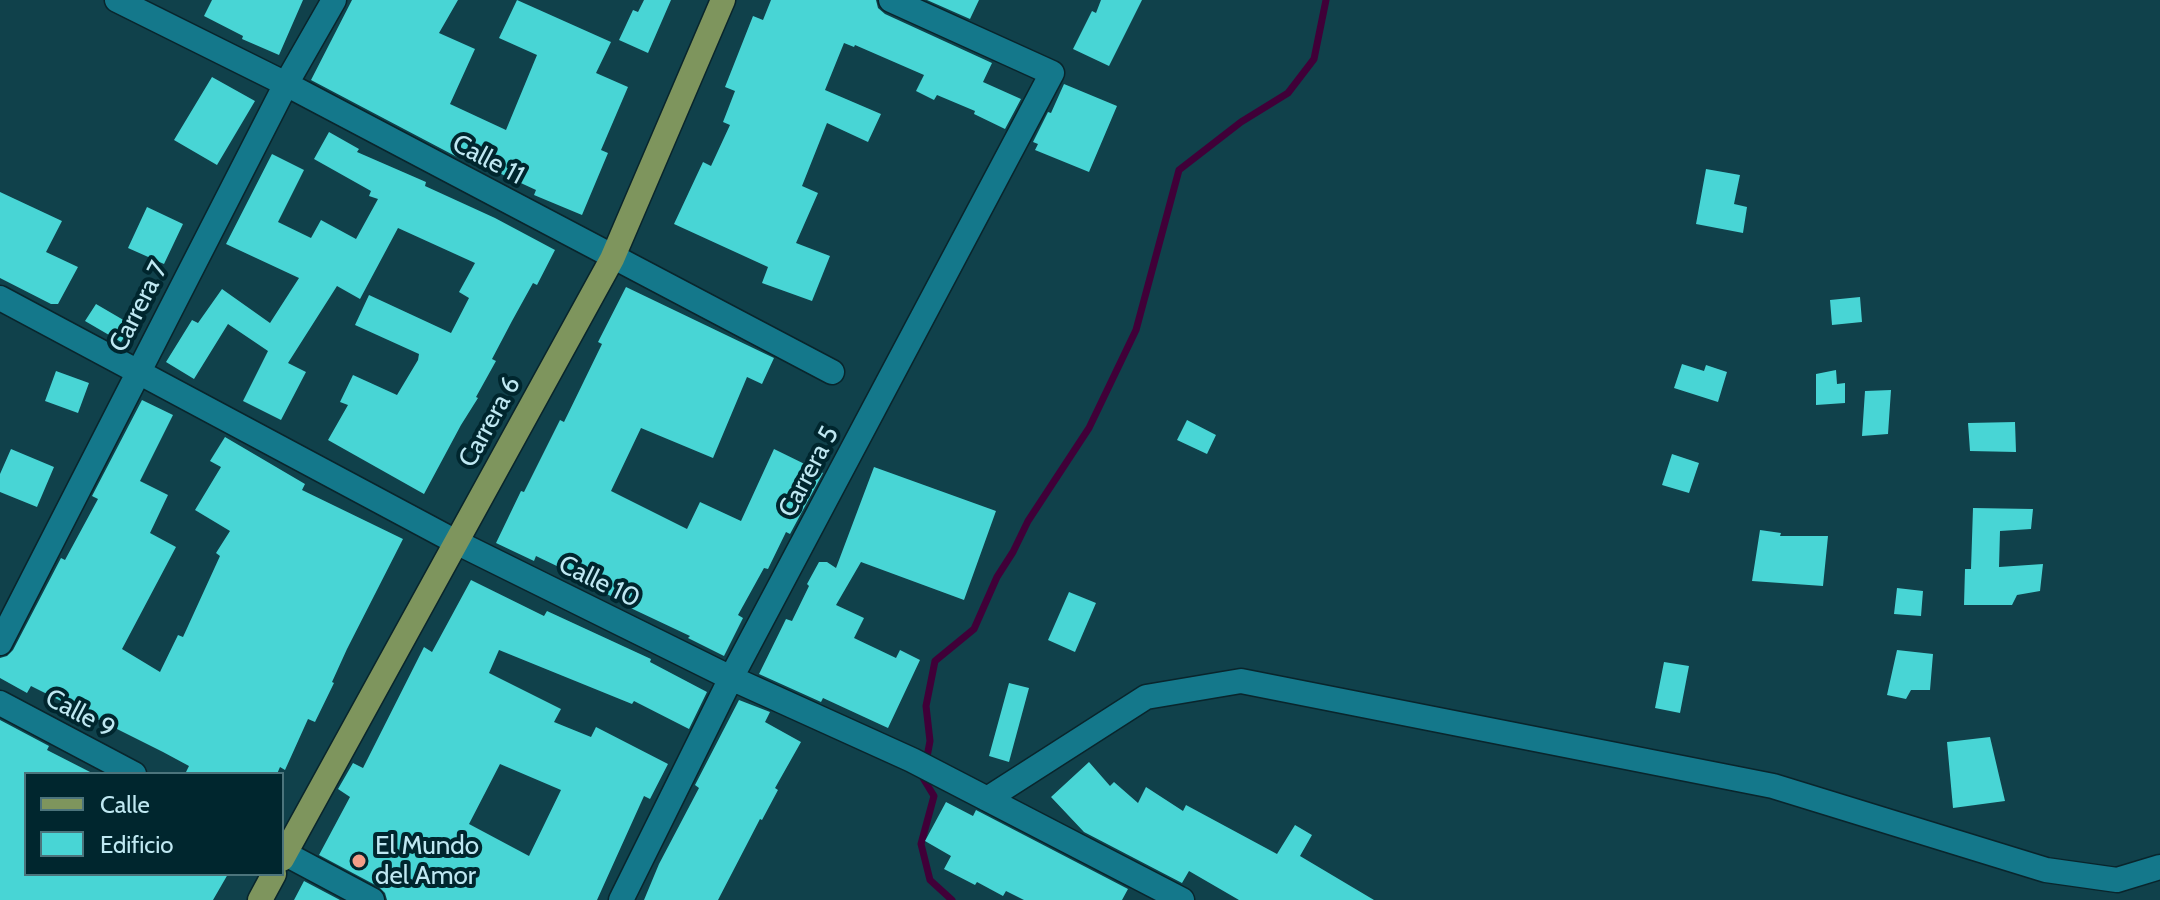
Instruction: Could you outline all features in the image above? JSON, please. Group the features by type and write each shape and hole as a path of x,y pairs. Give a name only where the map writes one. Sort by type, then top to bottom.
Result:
{"main road":[{"name":"Carrera 6","path":"284,855 612,259 723,0"},
{"name":"Carrera 6","path":"260,900 273,876"}],"street":[{"name":"Calle 11","path":"117,0 286,84 612,259 832,372"},
{"name":"Carrera 7","path":"0,643 286,84 334,0"},
{"name":"Carrera 5","path":"621,900 731,678 1052,73 891,0"},
{"name":"Calle 10","path":"0,298 456,542 731,678 912,760 1182,900"},
{"path":"987,799 1146,697 1241,681 1773,786 2046,870 2117,880 2160,867"},
{"name":"Calle 9","path":"0,703 130,772"},
{"path":"284,861 372,900"}],"building":[{"path":"212,0 303,0 279,55 242,39 243,36 204,16"},
{"path":"352,0 458,0 439,33 475,49 450,104 506,130 537,55 499,38 517,0 611,42 596,73 628,87 601,150 608,153 582,215 534,195 536,190 460,155 459,158 311,80"},
{"path":"644,0 671,0 648,53 619,40 633,10 638,12"},
{"path":"771,0 876,0 878,8 885,14 992,63 983,82 1021,99 1005,129 974,114 975,111 937,95 934,100 916,91 924,75 844,43 825,90 881,114 868,142 827,123 802,186 818,193 796,243 830,256 812,301 762,283 768,267 674,224 703,162 711,166 730,125 723,122 735,91 725,87 753,16 763,20"},
{"path":"927,0 979,0 970,19"},
{"path":"1101,0 1142,0 1109,66 1073,49"},
{"path":"212,77 255,101 217,165 174,140"},
{"path":"1064,84 1117,106 1089,172 1035,150 1038,144 1033,142"},
{"path":"329,132 359,149 357,152 426,182 425,186 555,250 537,285 533,283 512,321 492,359 496,361 478,398 424,494 328,440 348,405 340,402 353,375 397,395 418,360 419,354 355,325 369,295 451,333 469,298 459,292 475,263 398,228 360,299 337,286 288,363 306,372 281,420 243,401 268,351 228,324 194,379 166,362 192,320 198,323 222,289 270,323 299,278 226,244 272,154 304,170 278,222 311,238 321,220 356,239 378,199 369,196 371,191 314,159"},
{"path":"1706,169 1740,175 1734,204 1747,207 1743,233 1696,224"},
{"path":"0,192 62,221 46,252 78,267 58,304 51,304 0,278"},
{"path":"147,207 183,224 164,264 128,248"},
{"path":"626,287 774,358 762,384 747,377 713,458 641,428 611,491 687,529 700,502 741,521 774,449 823,473 790,534 786,532 768,569 764,568 738,615 743,618 724,656 620,603 586,584 588,581 536,556 534,561 496,543 560,420 564,422 602,344 598,342"},
{"path":"1860,297 1862,322 1832,325 1830,300"},
{"path":"96,304 132,325 121,342 85,321"},
{"path":"1682,364 1704,371 1706,365 1727,372 1718,402 1674,388"},
{"path":"1836,370 1837,384 1845,383 1845,403 1816,405 1816,374"},
{"path":"56,371 89,383 78,413 45,401"},
{"path":"1891,390 1888,434 1862,436 1865,391"},
{"path":"142,400 173,415 140,481 168,495 150,533 176,547 122,649 160,672 178,635 183,637 220,556 216,553 230,531 195,510 221,467 210,461 225,437 305,484 302,490 403,539 347,649 315,722 308,719 285,770 280,767 278,772 186,772 189,766 163,752 31,686 27,693 0,678 0,658 13,650 61,558 65,560 98,499 92,496"},
{"path":"1187,420 1216,435 1207,454 1177,440"},
{"path":"2015,422 2016,452 1970,451 1968,423"},
{"path":"11,449 54,467 37,507 0,492 0,474"},
{"path":"1672,454 1699,463 1689,493 1662,485"},
{"path":"874,467 996,511 964,600 861,562 836,605 864,618 854,638 896,658 900,650 920,660 888,728 823,698 821,702 759,674 786,619 792,621 819,562 827,562 836,568"},
{"path":"1973,508 2033,509 2031,529 2000,531 1999,567 2043,564 2040,591 2017,595 2012,605 1964,605 1965,569 1971,569"},
{"path":"1760,530 1781,533 1780,536 1828,536 1823,586 1752,581"},
{"path":"471,580 544,616 547,611 651,659 650,662 707,692 689,729 634,701 632,704 499,650 489,673 561,709 554,722 591,737 596,727 668,764 650,799 644,796 597,900 387,900 379,887 319,855 350,797 338,789 353,763 363,768 424,647 432,652","holes":["500,764 561,790 529,856 469,824"]},
{"path":"1897,588 1923,591 1921,616 1894,614"},
{"path":"1069,592 1096,603 1075,652 1048,640"},
{"path":"1897,650 1933,654 1930,690 1911,690 1906,699 1887,695"},
{"path":"1664,662 1689,666 1680,713 1655,708"},
{"path":"1009,683 1029,688 1009,762 989,756"},
{"path":"739,700 770,712 765,722 801,742 718,900 644,900 659,864 699,788 695,785"},
{"path":"0,720 49,746 47,750 90,772 24,772 24,876 227,876 213,900 0,900"},
{"path":"1990,737 2005,801 1953,808 1947,742"},
{"path":"1089,762 1110,786 1114,782 1138,803 1146,787 1183,811 1186,805 1277,854 1295,825 1312,835 1300,856 1374,900 1239,900 1189,871 1182,883 1084,832 1051,797"},
{"path":"946,802 973,816 976,810 1128,889 1122,900 1024,900 1006,891 1003,896 977,882 975,885 944,869 951,856 925,841"},
{"path":"304,881 340,900 294,900"}],"waterway":[{"path":"952,900 930,880 921,844 934,796 923,778 930,741 926,706 935,661 974,629 997,577 1028,521 1089,428 1136,330 1179,170 1241,122 1288,93 1314,59 1326,0"}],"place":[{"name":"El Mundo del Amor","path":"359,861"}]}
